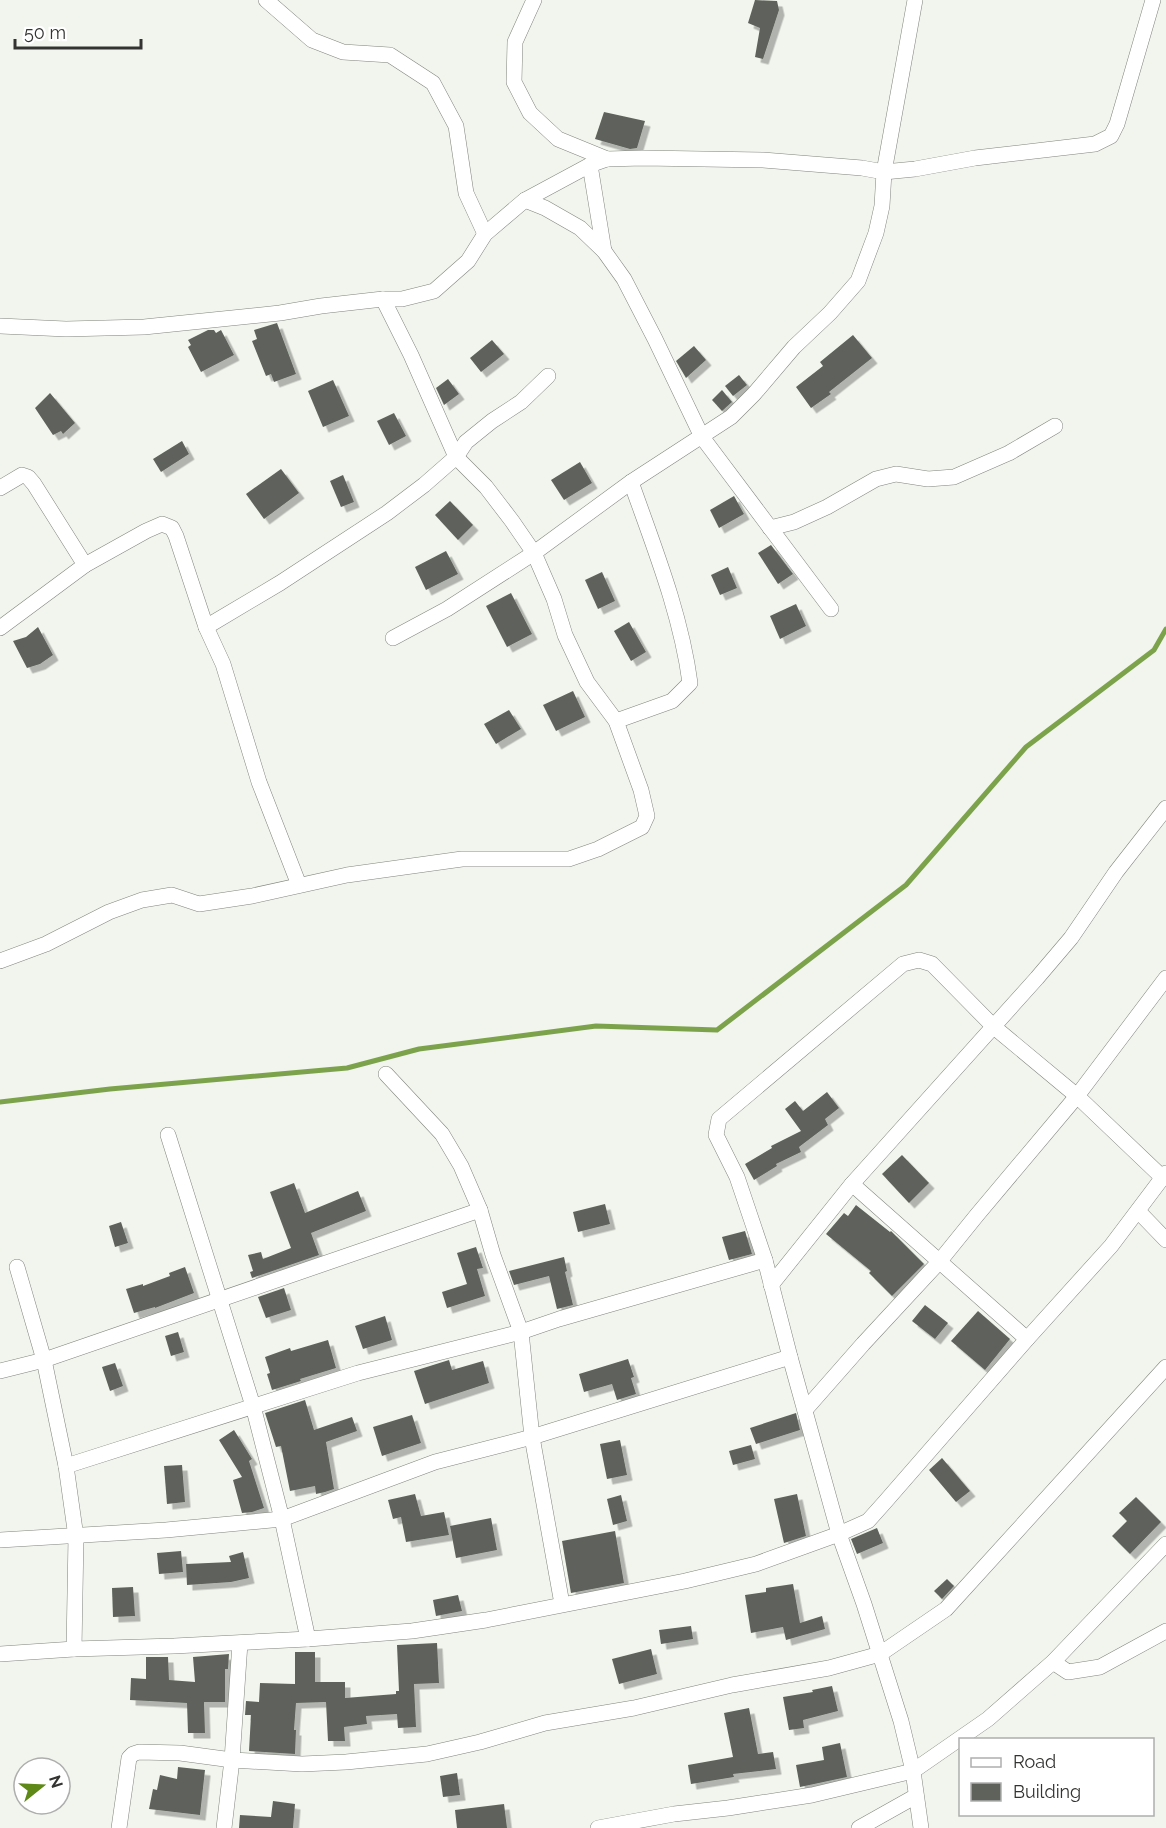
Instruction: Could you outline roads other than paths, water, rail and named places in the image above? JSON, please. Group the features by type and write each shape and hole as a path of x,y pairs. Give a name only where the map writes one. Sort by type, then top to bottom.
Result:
{"street":[{"path":"266,0 312,40 343,52 390,56 433,83 456,126 466,193 485,234"},
{"path":"534,0 515,42 514,82 530,113 558,139 607,159"},
{"path":"393,638 447,609 534,553 632,482 731,417 858,281 876,233 882,206 884,172 915,0"},
{"path":"0,326 66,329 144,327 279,313 383,299 402,299 434,291 468,261 485,234 525,200 590,165 607,159 763,160 862,168 884,172 975,158 1095,144 1110,136 1117,124 1153,0"},
{"path":"590,165 604,251"},
{"path":"525,200 545,207 580,228 604,251 624,279 702,437 831,609"},
{"path":"0,961 46,944 109,912 142,900 172,895 199,904 252,896 347,875 462,859 569,859 598,849 642,827 647,816 641,790 616,721 587,682 534,553 486,488 456,457 411,355 383,299"},
{"path":"206,627 280,583 387,513 456,457 466,442 521,402 548,376"},
{"path":"770,528 794,522 827,507 876,479 896,474 928,479 954,477 1009,453 1055,426"},
{"path":"0,488 22,475 28,477 85,565"},
{"path":"616,721 672,701 690,683 687,657 665,578 632,482"},
{"path":"0,628 85,565 162,524 172,528 206,627 223,663 259,782 299,885"},
{"path":"771,1285 852,1184 1071,938 1116,872 1166,808"},
{"path":"0,1654 308,1640 412,1631 486,1620 685,1581 756,1564 839,1534 868,1521 1104,1253 1165,1177 1077,1096 994,1027 932,964 920,960 903,964 719,1119 716,1135 737,1177 765,1260 839,1534 901,1721 913,1772 921,1828"},
{"path":"805,1410 939,1262 1077,1096 1166,978"},
{"path":"386,1074 442,1134 461,1166 480,1210 493,1255 521,1332 532,1437 562,1604"},
{"path":"168,1135 253,1406 282,1519 308,1640"},
{"path":"852,1184 1027,1339"},
{"path":"0,1371 44,1360 480,1210"},
{"path":"1138,1211 1166,1240"},
{"path":"66,1466 358,1373 521,1332 765,1260"},
{"path":"17,1267 44,1360 66,1466 76,1537 74,1649"},
{"path":"0,1540 76,1537 282,1519 435,1462 532,1437 790,1357"},
{"path":"119,1828 129,1758 139,1752 180,1753 232,1760 313,1763 427,1754 480,1742 545,1723 634,1708 732,1685 829,1668 880,1654 946,1609 1166,1367"},
{"path":"961,1738 988,1719 1053,1662 1166,1544"},
{"path":"1053,1662 1068,1672 1100,1667 1166,1631"},
{"path":"224,1828 232,1760 240,1643"},
{"path":"598,1828 674,1814 812,1795 913,1772 959,1739"},
{"path":"860,1828 916,1796"}],"waterway":[{"path":"0,1102 110,1089 347,1068 419,1049 596,1026 717,1030 906,885 1026,747 1154,650 1166,629"}]}
